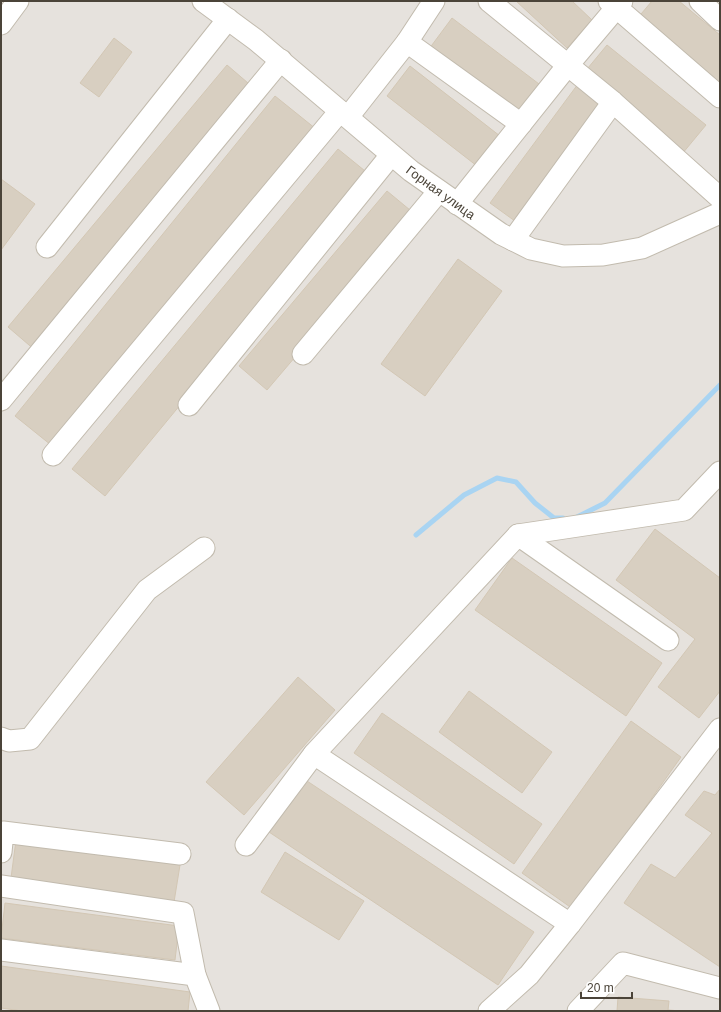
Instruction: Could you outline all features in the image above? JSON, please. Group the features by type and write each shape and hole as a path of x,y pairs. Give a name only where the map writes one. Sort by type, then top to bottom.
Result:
{"street":[{"path":"1,24 18,1"},
{"name":"Горная улица","path":"203,1 281,60 411,171 501,234 531,249 563,256 603,255 642,248 720,213"},
{"path":"53,454 407,42 434,1"},
{"path":"489,1 613,102 720,198"},
{"path":"700,1 720,20"},
{"path":"457,204 616,3 720,97"},
{"path":"47,247 228,19"},
{"path":"407,42 521,124"},
{"path":"1,400 281,60"},
{"path":"513,240 613,102"},
{"path":"189,405 392,155"},
{"path":"304,354 439,191"},
{"path":"246,844 314,754 518,536 684,510 720,472"},
{"path":"518,536 668,640"},
{"path":"1,738 9,741 30,739 147,590 204,548"},
{"path":"489,1011 528,975 570,924 720,730"},
{"path":"314,754 570,924"},
{"path":"1,852 3,832 180,854"},
{"path":"1,886 183,914 195,975 209,1011"},
{"path":"1,950 195,975"},
{"path":"578,1011 623,963 720,988"}],"shaded area":[{"path":"1,1 720,1 720,1011 1,1011"}],"building":[{"path":"516,1 572,1 592,20 567,48"},
{"path":"652,1 679,1 720,35 720,89 636,20"},
{"path":"452,18 543,87 519,118 429,49"},
{"path":"114,38 132,52 99,97 80,83"},
{"path":"607,45 706,125 682,154 583,74"},
{"path":"227,65 255,89 36,351 8,327"},
{"path":"410,66 500,136 477,166 387,96"},
{"path":"578,84 607,105 519,224 490,203"},
{"path":"275,96 316,129 56,449 15,416"},
{"path":"338,149 370,175 105,496 72,469"},
{"path":"1,179 35,204 1,250"},
{"path":"387,191 416,215 267,390 239,366"},
{"path":"458,259 502,291 425,396 381,364"},
{"path":"655,529 720,578 720,691 699,718 658,687 695,639 616,580"},
{"path":"512,558 662,663 626,716 475,610"},
{"path":"298,677 335,710 244,815 206,782"},
{"path":"469,691 552,752 522,793 439,732"},
{"path":"382,713 542,824 514,864 354,753"},
{"path":"631,721 681,757 573,909 522,873"},
{"path":"304,779 534,932 498,985 269,832"},
{"path":"720,789 720,967 624,903 651,864 675,878 712,833 685,815 704,791 715,795"},
{"path":"16,840 180,865 174,902 11,878"},
{"path":"285,852 364,901 339,940 261,892"},
{"path":"5,903 179,926 175,960 1,938"},
{"path":"1,966 190,992 188,1011 22,1011 1,1008"},
{"path":"618,997 669,1001 668,1010 681,1011 617,1011"}],"waterway":[{"path":"577,517 605,503 720,385"},
{"path":"416,535 464,495 497,478 516,482 535,503 554,518 563,518"}]}
